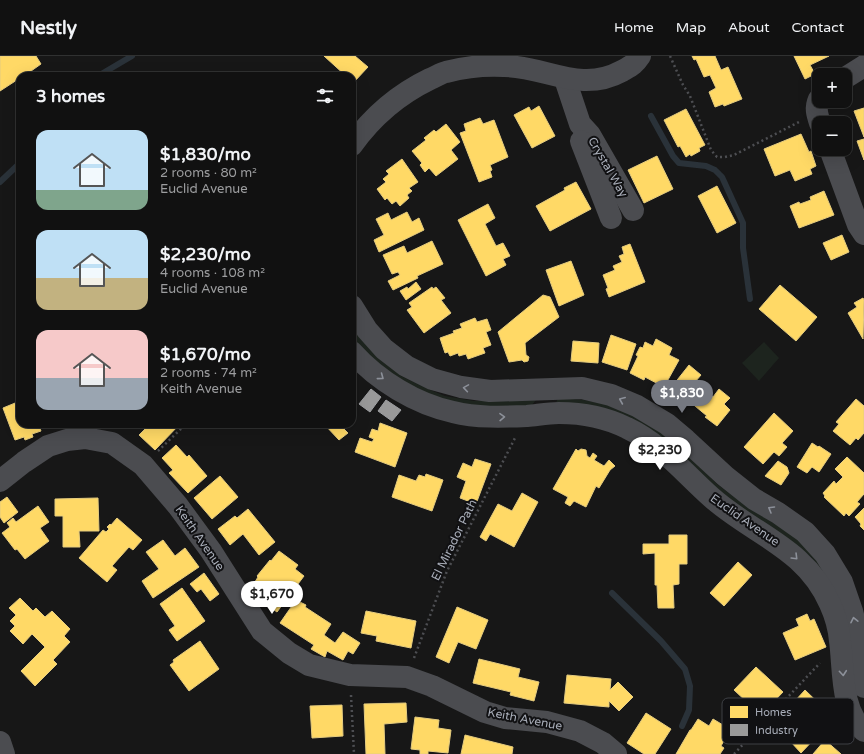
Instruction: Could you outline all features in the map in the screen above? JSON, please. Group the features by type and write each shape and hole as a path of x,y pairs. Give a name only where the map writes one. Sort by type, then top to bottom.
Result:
{"street":[{"path":"356,132 393,101 417,86 445,72 477,66 505,66 532,70 565,79 597,80 616,74 635,64 640,56"},
{"path":"852,74 864,66"},
{"name":"Crystal Way","path":"565,79 580,124 580,138 611,218"},
{"name":"Crystal Way","path":"580,124 590,135 633,210"},
{"path":"833,156 858,225 864,234"},
{"name":"Euclid Avenue","path":"356,312 367,330 384,348 406,366 432,379 461,387 490,391 582,388 611,395 631,403 667,424 725,476 754,499 778,513 805,532 825,554 842,582 852,611 859,639 864,687"},
{"name":"Euclid Avenue","path":"356,356 394,387 423,402 453,412 486,417 564,413 578,414 604,419 626,427 650,440 670,457 712,498 743,521 789,551 808,569 830,603 840,640 847,698"},
{"name":"Keith Avenue","path":"0,481 24,462 48,446 67,440 86,438 112,443 143,465 178,506 212,551 262,631 289,653 309,665 350,675 407,677 432,686 485,712 505,718 547,722 580,731 603,743 616,754"},
{"name":"Euclid Avenue","path":"854,717 858,725 864,731"},
{"path":"0,742 4,754"}],"path":[{"path":"670,56 683,85 690,96 712,150 717,157 725,157 734,154 818,112"},
{"name":"El Mirador Path","path":"407,677 447,572 527,416"},
{"path":"143,465 182,428"},
{"path":"786,698 840,640"},
{"path":"352,707 354,754"},
{"path":"734,754 743,744"}],"shaded area":[{"path":"356,330 401,376 445,396 474,401 536,400 531,406 493,408 444,401 398,380 360,348 356,342"},
{"path":"764,342 779,358 759,381 742,363"},
{"path":"558,398 584,400 609,405 650,423 686,452 717,484 746,506 799,539 825,569 822,570 811,557 719,493 669,446 556,403"}],"building: Homes":[{"path":"0,56 36,56 41,64 30,72 16,72 16,81 0,91"},
{"path":"324,56 355,56 368,67 356,80 356,72 342,72"},
{"path":"692,56 715,56 721,70 728,67 742,99 724,106 723,104 715,107 709,92 716,88 710,75 704,77 696,59 694,60"},
{"path":"794,56 829,56 810,65 812,69 812,76 805,79"},
{"path":"539,106 555,136 532,148 514,115 529,107 531,111"},
{"path":"864,108 864,137 854,111"},
{"path":"686,109 705,145 699,148 700,151 686,157 680,146 678,147 664,120"},
{"path":"480,118 483,124 494,120 508,157 490,165 492,177 479,182 460,133 466,131 464,124"},
{"path":"446,124 460,142 451,150 458,159 436,176 429,168 425,172 420,165 422,163 412,151 426,140 424,138 434,130 436,132"},
{"path":"801,134 809,152 811,151 816,166 810,169 812,174 795,181 790,170 775,176 764,149"},
{"path":"864,139 864,160 857,141"},
{"path":"657,156 673,189 644,203 628,170"},
{"path":"402,159 418,182 409,188 412,191 407,195 409,198 400,206 396,201 392,204 387,198 385,200 377,189 386,182 383,179 389,174 386,171"},
{"path":"576,182 591,209 550,231 536,206 565,190 564,188"},
{"path":"717,186 736,223 717,233 698,196"},
{"path":"824,191 834,215 799,228 790,206 799,202 800,204 811,200 810,197"},
{"path":"488,204 495,218 485,224 496,246 503,243 510,256 503,259 506,265 486,276 458,220"},
{"path":"407,212 412,222 419,218 424,230 379,252 374,240 384,235 376,219 388,213 391,220"},
{"path":"842,235 849,252 831,260 823,243"},
{"path":"432,241 443,264 417,276 418,278 393,290 388,281 400,275 398,272 392,274 383,255 404,246 407,253"},
{"path":"630,244 645,282 609,297 606,289 608,288 603,275 615,270 613,266 622,262 619,256 624,254 622,247"},
{"path":"571,261 584,295 559,306 546,270"},
{"path":"416,282 421,289 406,300 400,291 407,287 408,289"},
{"path":"780,285 817,317 796,341 759,309"},
{"path":"432,287 433,289 436,287 445,298 441,300 451,313 424,333 407,310 412,307 409,303"},
{"path":"543,295 550,297 559,317 525,343 526,355 529,357 528,361 524,362 522,360 509,362 498,332"},
{"path":"863,298 863,339 848,313 857,307 854,303"},
{"path":"475,318 477,322 487,319 491,330 486,332 491,345 483,348 485,353 468,359 466,354 459,356 458,353 450,356 448,352 445,353 440,338 454,333 453,331 462,328 460,324"},
{"path":"611,335 636,344 627,370 602,362"},
{"path":"656,339 672,348 669,355 679,360 664,387 645,377 644,380 630,373 638,356 636,355 640,347 643,348 645,342 653,346"},
{"path":"573,341 599,343 598,363 571,361"},
{"path":"689,365 701,375 695,382 713,397 719,389 730,398 724,404 730,410 717,426 683,396 681,400 668,390"},
{"path":"856,399 864,406 864,433 858,440 856,438 850,445 833,431 839,424 836,422"},
{"path":"16,403 16,428 40,428 41,431 32,434 33,437 25,440 24,437 15,440 3,408"},
{"path":"774,413 793,431 782,443 787,447 779,456 774,452 763,464 744,447"},
{"path":"380,423 407,433 395,467 355,452 360,438 372,442 374,439 369,437 372,429 378,431"},
{"path":"146,428 176,428 155,450 139,435"},
{"path":"328,428 345,428 344,429 348,433 339,440"},
{"path":"812,443 831,454 819,472 812,467 807,473 797,467"},
{"path":"176,445 187,457 189,455 207,476 188,493 169,473 173,470 162,458"},
{"path":"576,449 578,451 581,449 586,450 587,456 590,458 593,453 597,456 594,460 604,466 609,460 615,466 610,470 599,488 596,486 586,507 574,501 570,506 565,503 568,497 553,489"},
{"path":"847,457 864,473 864,494 857,502 860,504 849,516 846,513 844,516 824,497 825,496 823,493 834,481 836,484 843,477 835,469"},
{"path":"475,459 491,464 476,504 460,498 466,481 457,477 463,463 472,467"},
{"path":"778,461 787,467 789,473 781,485 765,476"},
{"path":"426,474 443,480 432,511 392,497 399,475 416,481 419,475 425,477"},
{"path":"220,476 238,497 212,519 194,498"},
{"path":"522,493 538,502 514,547 490,534 486,541 480,537 498,504 512,511"},
{"path":"7,497 18,512 4,523 0,517 0,502"},
{"path":"98,498 99,531 79,531 80,547 63,547 63,516 55,516 55,499"},
{"path":"38,506 49,522 40,528 49,541 25,559 17,549 15,550 2,533 10,527 7,523 13,518 16,522"},
{"path":"864,508 864,530 855,517"},
{"path":"248,509 275,542 259,555 243,534 230,545 218,529 235,516 237,518"},
{"path":"117,518 142,540 133,550 129,547 112,566 117,570 107,582 79,558 103,530 106,532 109,529 107,527"},
{"path":"669,535 687,535 687,564 679,564 679,584 673,585 674,608 658,608 657,585 655,585 655,553 643,554 643,544 669,544"},
{"path":"163,540 175,556 185,548 199,567 153,598 142,581 159,569 146,552"},
{"path":"279,551 298,565 295,569 304,576 277,612 265,604 276,590 267,583 261,592 253,585 258,577 257,576"},
{"path":"738,562 752,575 724,606 710,593"},
{"path":"204,573 219,594 210,601 201,589 197,592 190,584"},
{"path":"182,588 205,621 177,641 169,630 175,626 160,604"},
{"path":"20,598 33,611 36,608 45,617 52,611 70,629 64,636 70,642 53,660 57,664 35,686 21,671 45,647 32,634 23,644 10,631 15,626 10,621 16,615 9,608"},
{"path":"296,600 306,605 305,607 331,624 324,635 335,643 343,632 360,643 353,654 348,651 343,660 327,651 325,657 311,649 314,645 280,623"},
{"path":"457,607 488,620 476,649 458,642 449,663 436,657"},
{"path":"366,611 416,621 411,648 376,641 377,636 361,633"},
{"path":"807,614 810,621 814,619 826,647 795,660 783,633 799,626 796,619"},
{"path":"200,641 219,669 189,691 170,665 174,662 173,660"},
{"path":"479,659 520,669 518,677 539,682 534,701 510,695 511,692 473,683"},
{"path":"756,667 783,692 777,698 743,698 734,690"},
{"path":"567,675 611,679 610,690 618,682 633,697 619,711 609,701 609,707 564,703"},
{"path":"805,690 813,698 798,698"},
{"path":"406,703 407,722 384,724 385,754 366,754 364,704"},
{"path":"342,705 343,736 312,738 310,706"},
{"path":"646,713 671,729 655,754 644,754 627,743"},
{"path":"415,717 439,720 438,728 451,730 448,753 428,751 428,754 420,754 420,750 411,749"},
{"path":"698,719 709,726 713,719 722,724 721,746 724,748 720,754 676,754"},
{"path":"465,735 513,747 512,754 461,754"},
{"path":"793,744 809,744 801,753"},
{"path":"822,744 830,744 841,754 813,754"}],"building: Industry":[{"path":"371,389 381,397 370,412 359,404"},
{"path":"386,400 401,410 392,421 378,411"}],"waterway":[{"path":"105,72 132,56"},
{"path":"651,116 673,156 679,163 706,166 715,170 722,177 743,223 743,248 750,299"},
{"path":"0,182 16,167"},
{"path":"612,593 661,641 685,669 690,686 689,710 682,726"}]}
